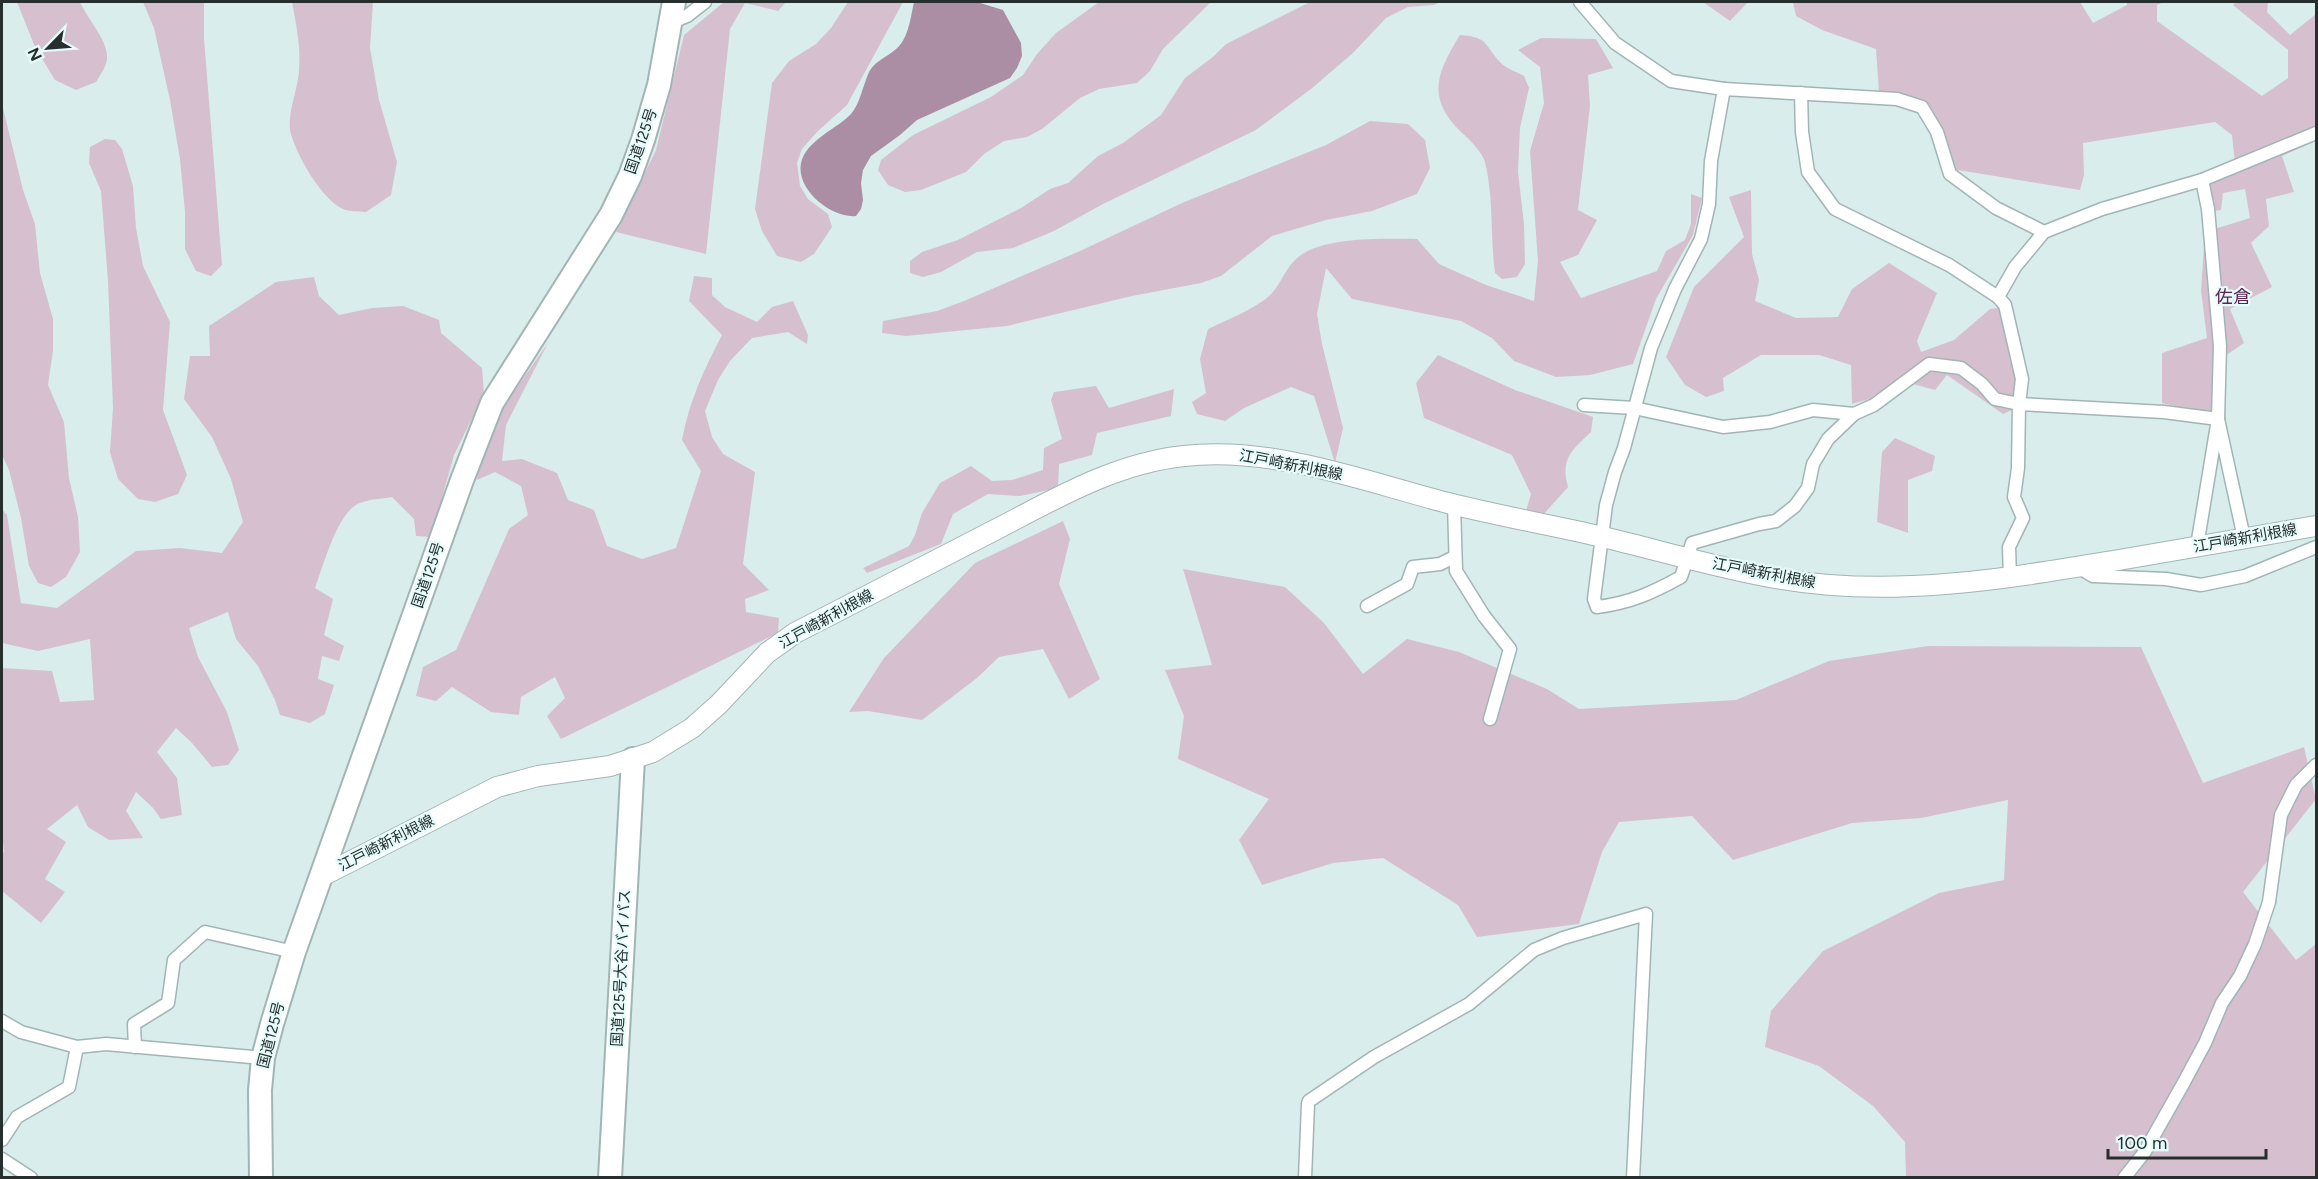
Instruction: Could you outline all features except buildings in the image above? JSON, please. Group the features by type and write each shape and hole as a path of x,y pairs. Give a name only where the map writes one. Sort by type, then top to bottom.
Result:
{"highway":[{"name":"国道125号","path":"261,1178 259,1121 263,1058 294,952 462,480 492,403 611,215 630,176 651,116 672,12"},
{"name":"国道125号大谷バイパス","path":"610,1178 633,759"}],"main road":[{"name":"江戸崎新利根線","path":"322,876 496,788 538,776 610,766 653,752 692,728 719,704 767,653 795,633 1058,497 1131,467 1185,455 1234,454 1258,457 1336,473 1454,504 1688,558 1782,579 1830,585 1950,585 2077,567 2316,526"}],"street":[{"path":"672,12 687,16 705,2"},
{"path":"1580,2 1615,43 1671,81 1724,89 1897,99 1922,107 1937,132 1950,174 1996,208 2044,232"},
{"path":"1724,89 1711,161 1709,204 1701,239 1675,289 1651,348 1606,505 1594,599 1597,608 1624,604 1657,591 1681,577 1692,543 1776,521 1795,506 1808,488 1814,464 1828,439 1854,414 1874,405 1929,364 1961,368 1982,384 1995,399 2019,404 2164,412 2218,419"},
{"path":"1801,93 1802,132 1808,172 1835,209 1950,265 1998,297 2005,305 2022,380 2019,404 2018,468 2014,497 2023,518 2009,547 2010,577"},
{"path":"1998,297 2015,267 2044,232 2102,209 2202,180 2316,133"},
{"path":"2197,546 2218,419 2220,346 2208,209 2202,180"},
{"path":"1584,405 1634,408 1723,427 1770,422 1813,410 1854,414"},
{"path":"2218,419 2244,538"},
{"path":"1454,504 1456,571 1484,616 1510,650 1490,719"},
{"path":"2077,567 2093,576 2166,579 2201,585 2245,576 2316,548"},
{"path":"1368,606 1407,584 1413,567 1440,564 1454,556"},
{"path":"2124,1178 2144,1153 2178,1094 2205,1043 2222,1003 2240,976 2255,944 2269,902 2281,814 2296,785 2316,765"},
{"path":"1305,1178 1308,1104 1310,1101 1374,1057 1469,1004 1534,950 1563,938 1646,914 1633,1178"},
{"path":"135,1047 134,1024 168,1004 174,960 205,932 294,952"},
{"path":"2,1022 21,1032 77,1047 106,1044 263,1058"},
{"path":"2,1140 17,1117 69,1087 77,1047"},
{"path":"2,1159 31,1178"}],"shaded area":[{"path":"17,2 80,2 106,50 106,63 96,82 76,90 55,80 35,47"},
{"path":"143,2 204,2 204,38 222,265 211,276 196,271 185,249 185,212 180,159 170,100 154,28"},
{"path":"292,2 373,2 370,48 379,100 397,162 391,195 366,212 343,209 327,197 311,176 294,143 290,119 298,78 299,53"},
{"path":"724,2 786,2 778,11 745,3 730,29 706,254 616,232 656,150 684,35"},
{"path":"848,2 903,2 847,105 802,149 797,163 800,186 808,199 828,214 832,227 814,254 801,262 777,256 762,231 755,209 772,83 789,61 816,44 831,28"},
{"path":"914,2 977,2 1003,10 1021,43 1022,56 1010,78 917,120 871,156 863,170 861,209 856,216 846,216 825,206 807,189 802,179 803,157 812,144 854,110 869,72 903,41"},
{"path":"1099,2 1211,2 1163,49 1150,71 1137,83 1099,89 1080,98 1042,129 1027,137 1004,141 984,154 966,172 921,190 905,192 888,185 878,170 881,160 913,135 991,97 1023,75 1037,54 1056,33"},
{"path":"1310,2 1440,2 1434,5 1408,7 1386,18 1353,53 1311,89 1256,130 1103,204 1054,231 1013,248 977,252 941,272 923,277 910,273 910,261 922,252 958,240 1021,208 1050,189 1068,183 1098,156 1123,143 1161,115 1185,78 1226,44"},
{"path":"1703,2 1748,2 1730,21"},
{"path":"1793,2 2080,2 2093,23 2127,5 2127,2 2164,2 2157,5 2157,21 2262,96 2288,78 2288,50 2233,5 2236,2 2268,2 2267,12 2290,35 2316,14 2316,141 2282,156 2294,192 2266,199 2269,226 2251,243 2272,287 2230,309 2244,343 2213,364 2218,416 2162,403 2162,353 2207,338 2201,291 2205,232 2250,218 2245,189 2223,193 2221,210 2203,213 2207,181 2236,173 2232,135 2215,122 2083,143 2084,175 2080,190 1952,169 1924,103 1879,92 1876,49 1822,30 1796,16"},
{"path":"1460,35 1477,38 1486,43 1502,64 1524,76 1529,88 1520,128 1518,172 1524,224 1525,264 1517,277 1502,279 1495,273 1490,190 1485,162 1475,146 1451,120 1439,97 1438,86 1445,62"},
{"path":"1541,38 1596,39 1613,68 1588,75 1590,106 1578,210 1597,220 1578,255 1560,262 1581,298 1657,271 1666,251 1685,240 1691,224 1691,194 1702,198 1693,235 1656,299 1633,364 1590,375 1556,377 1514,361 1492,338 1461,321 1352,299 1326,268 1317,314 1343,428 1335,463 1314,396 1291,387 1244,408 1225,421 1197,414 1192,402 1206,393 1200,359 1208,329 1267,298 1296,259 1321,246 1354,240 1417,239 1439,264 1486,285 1534,301 1538,261 1530,151 1544,103 1540,67 1518,50"},
{"path":"2,104 23,190 35,224 40,273 53,319 53,350 48,385 64,422 69,478 78,517 80,552 66,577 51,587 38,583 29,566 21,518 9,470 2,455"},
{"path":"1370,121 1408,124 1425,140 1430,168 1417,194 1372,211 1326,220 1272,236 1221,276 1201,283 1132,296 1007,326 906,336 882,333 883,321 937,311 964,301 1080,251 1182,203 1326,145"},
{"path":"105,139 115,140 122,149 133,186 136,228 143,266 170,322 163,410 187,475 178,494 155,502 138,499 118,479 110,452 113,408 108,281 101,191 89,163 90,147"},
{"path":"1751,190 1752,254 1759,280 1755,301 1796,318 1838,317 1852,289 1889,263 1937,293 1917,341 1921,352 1954,340 1990,309 2002,307 2017,382 2012,410 2003,414 1947,375 1935,390 1898,380 1869,399 1852,404 1851,365 1819,355 1761,355 1723,378 1724,391 1706,397 1685,385 1666,357 1694,287 1744,237 1729,197"},
{"path":"694,276 712,278 712,295 725,307 757,322 772,307 793,301 808,335 807,344 788,332 752,338 730,361 718,380 705,411 712,437 723,454 755,472 743,564 769,590 745,599 746,612 779,618 778,633 561,739 547,716 565,698 555,677 521,697 519,715 491,712 452,687 436,701 416,696 423,667 456,650 509,529 528,515 521,486 495,472 477,480 481,451 508,400 548,343 506,425 502,461 522,459 557,473 568,500 594,510 607,546 642,559 676,548 701,471 682,440 685,426 698,386 722,335 689,301"},
{"path":"314,277 319,296 339,315 372,308 403,306 439,320 441,333 482,368 484,394 454,455 431,537 416,536 414,519 392,497 360,503 345,516 332,540 315,588 333,599 324,635 344,646 339,661 322,656 318,679 334,685 325,714 310,723 280,715 258,666 236,639 228,612 189,628 198,657 227,712 239,750 228,765 212,767 176,728 157,752 177,778 182,815 161,819 136,792 126,811 143,838 109,840 88,827 77,805 47,829 66,842 45,879 65,892 41,923 2,891 2,853 4,852 2,668 52,671 60,702 94,700 90,639 38,651 2,643 2,509 7,515 21,603 57,608 136,551 180,548 222,553 243,522 231,479 212,437 184,399 190,356 210,356 209,326 276,282"},
{"path":"1438,355 1515,390 1593,417 1591,432 1569,456 1566,469 1568,487 1543,515 1526,511 1531,494 1512,455 1424,418 1416,383"},
{"path":"1096,386 1109,408 1174,389 1171,416 1097,433 1092,455 1059,464 1058,488 1020,496 988,494 953,514 941,544 867,573 863,568 909,546 922,513 940,483 971,466 992,481 1012,480 1043,470 1044,448 1062,439 1051,400 1054,392"},
{"path":"1895,438 1935,456 1932,471 1908,480 1908,533 1877,522 1882,452"},
{"path":"1063,521 1070,539 1059,584 1100,679 1069,699 1043,649 999,657 977,678 922,720 868,711 849,712 884,658 975,563"},
{"path":"1183,569 1285,587 1324,623 1363,674 1407,639 1459,652 1547,689 1579,709 1736,700 1829,661 1928,646 2141,647 2203,783 2304,747 2316,799 2243,892 2296,960 2316,944 2316,1177 1906,1177 1905,1142 1873,1106 1819,1066 1765,1047 1771,1011 1823,951 1939,893 2004,880 2008,800 1921,818 1852,823 1733,860 1692,816 1619,822 1602,852 1579,924 1477,937 1458,905 1383,858 1333,863 1262,885 1239,840 1269,799 1178,759 1184,716 1165,670 1212,665"}],"district":[{"name":"佐倉","path":"2233,297"}]}
